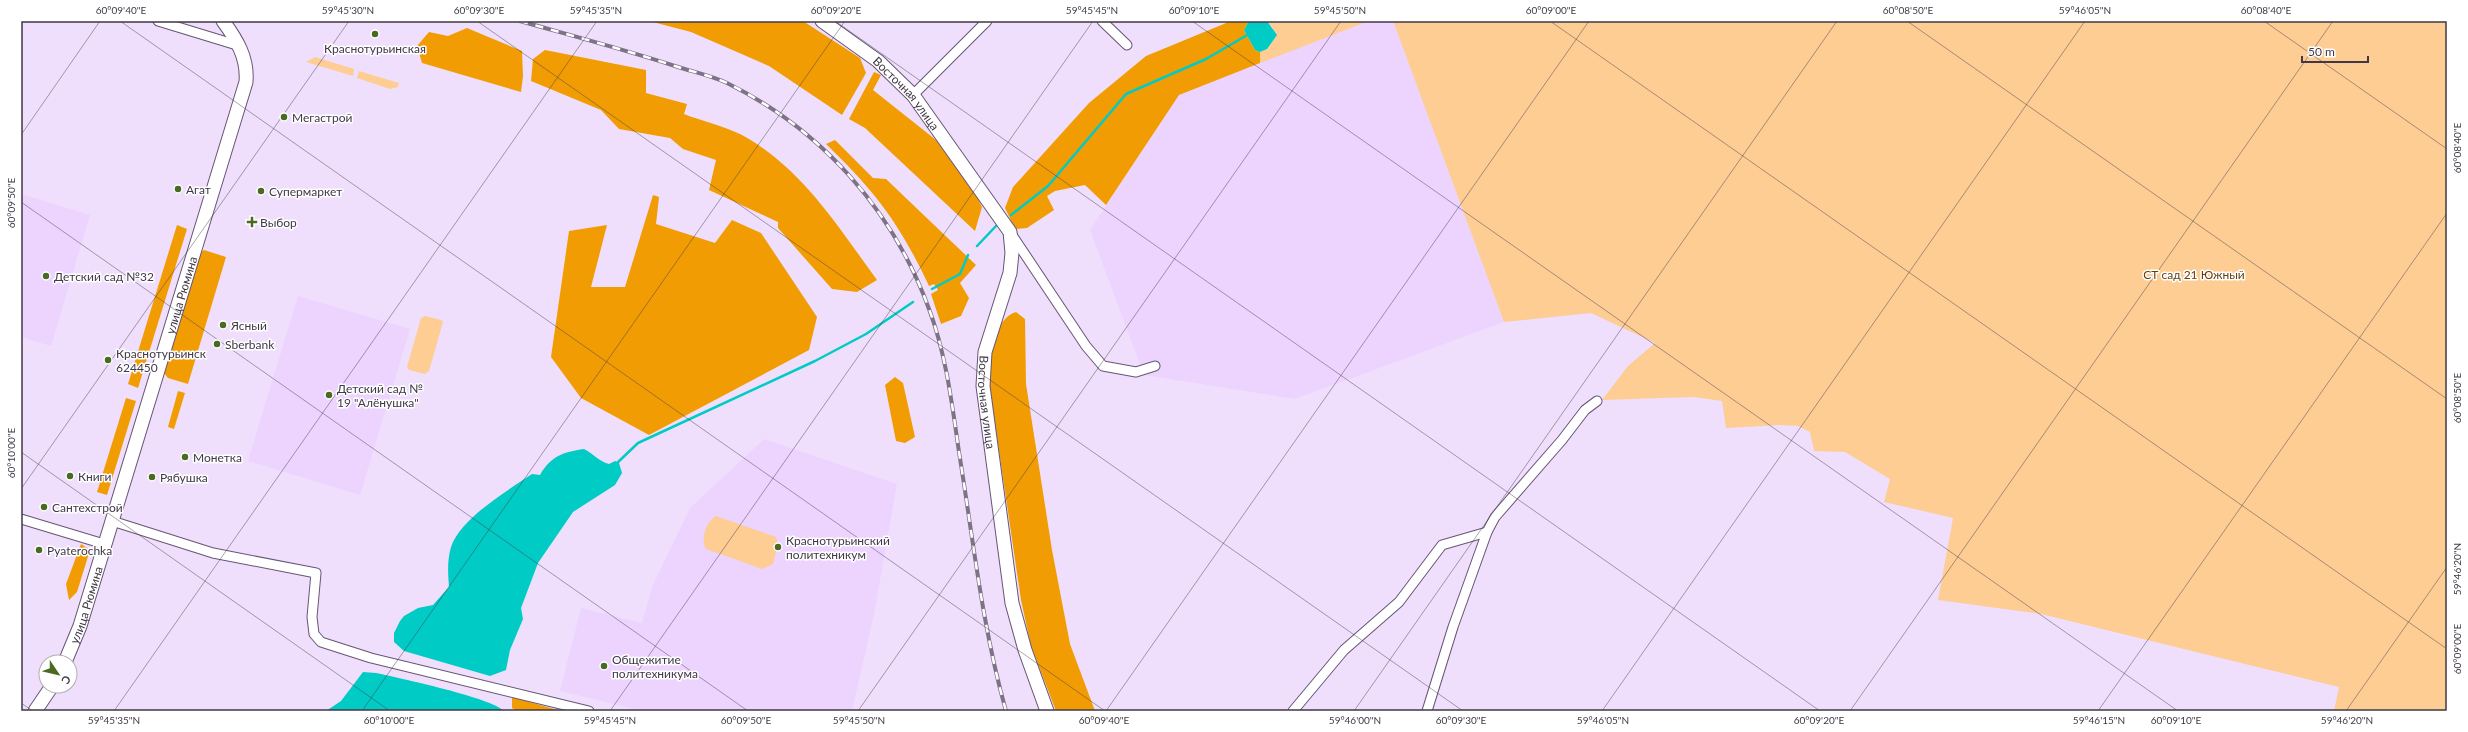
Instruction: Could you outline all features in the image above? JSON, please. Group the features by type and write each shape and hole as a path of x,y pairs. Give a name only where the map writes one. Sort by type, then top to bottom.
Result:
{"street":[{"path":"158,21 240,46"},
{"name":"улица Рюмина","path":"68,654 80,626 246,82 245,60 240,46 223,21"},
{"name":"Восточная улица","path":"822,21 878,61 913,95 1010,232 1012,253 1010,273 985,352 983,386 1012,603 1025,650 1048,711"},
{"path":"913,95 987,21"},
{"path":"1102,21 1127,45"},
{"path":"1010,232 1086,346 1103,366 1136,372 1155,366"},
{"path":"1427,711 1453,627 1487,532 1495,517 1562,440 1585,410 1597,401"},
{"path":"21,519 104,544"},
{"path":"112,521 212,554 316,574 312,617 314,634 321,642 371,658 588,711"},
{"path":"1293,711 1344,650 1399,602 1442,545 1487,532"},
{"path":"35,711 47,694"}],"shaded area":[{"path":"649,21 803,21 860,58 866,73 842,115 769,66 691,32"},
{"path":"1231,21 1249,21 1244,30 1255,50 1260,52 1260,63 1179,95 1106,205 1085,185 1055,191 1047,196 1054,210 1027,228 1015,229 1005,208 1013,187 1089,103 1146,56"},
{"path":"1249,21 1267,21 1277,35 1267,49 1260,52 1255,50 1244,30"},
{"path":"1369,21 1393,21 1504,322 1295,399 1144,375 1090,230 1179,94"},
{"path":"467,28 522,51 523,76 521,92 422,63 417,46 429,32 448,36"},
{"path":"545,50 646,70 646,93 687,104 684,114 734,131 749,139 787,168 804,185 835,222 877,280 857,292 832,289 778,228 778,222 709,190 716,160 683,149 670,138 619,129 601,110 531,81 533,59"},
{"path":"874,72 881,75 873,90 936,140 976,195 982,207 975,231 865,128 849,119"},
{"path":"835,140 873,178 886,179 976,265 960,283 969,298 961,316 941,324 931,294 938,290 934,284 929,286 908,244 885,209 859,177 826,144"},
{"name":"Детский сад №32","path":"21,194 90,215 51,346 21,337"},
{"path":"653,195 659,197 656,224 715,243 732,220 761,233 817,317 809,350 649,435 581,398 551,357 569,231 607,225 591,287 625,287"},
{"path":"177,225 187,229 138,388 128,384"},
{"path":"204,250 226,257 188,384 168,378 164,373 200,253"},
{"name":"Детский сад № 19 \"Алёнушка\"","path":"298,296 410,329 360,495 248,461"},
{"path":"1016,312 1025,319 1026,384 1052,550 1070,644 1095,711 1056,711 1031,646 1021,600 988,376 992,349 998,330 1009,316"},
{"path":"895,377 903,383 915,437 905,443 896,441 885,385"},
{"path":"178,391 185,393 174,429 168,427"},
{"path":"126,398 136,401 107,495 97,492"},
{"name":"Краснотурьинский политехникум","path":"764,439 897,484 874,614 852,711 643,711 560,691 581,608 642,623 652,587 690,508"},
{"path":"584,449 605,463 609,464 615,461 619,463 622,473 615,485 573,512 538,563 521,608 523,619 510,650 506,670 490,676 404,651 394,642 394,633 404,616 418,608 433,605 449,587 448,562 451,547 456,536 464,526 486,506 510,488 532,474 540,475 553,459 570,452"},
{"path":"81,544 90,550 77,592 69,600 66,584"},
{"path":"363,672 376,673 444,689 482,700 504,711 326,711 341,701"},
{"path":"512,697 561,711 517,711 512,708"}],"green space":[{"path":"1267,21 1369,21 1260,63 1260,52 1267,49 1273,28"},
{"name":"СТ сад 21 Южный","path":"1393,21 2447,21 2447,711 2334,711 2339,687 2041,614 1938,600 1953,518 1884,502 1890,479 1845,452 1814,451 1810,432 1798,426 1781,425 1726,428 1722,401 1694,397 1602,400 1628,366 1655,343 1591,313 1504,322"},
{"path":"315,57 354,69 353,76 306,62"},
{"path":"359,71 399,83 398,87 390,89 357,78"},
{"path":"425,316 441,320 443,322 429,371 425,374 409,370 407,367 421,318"},
{"path":"716,516 776,537 778,544 773,564 762,569 706,549 704,545 705,531 709,522"}],"waterway":[{"path":"1011,215 1048,186 1126,94 1206,59 1249,34"},
{"path":"977,246 996,226"},
{"path":"932,289 960,274 968,255"},
{"path":"616,464 638,443 815,361 866,334 913,302"}],"railway":[{"path":"520,21 639,55 709,76 727,83 761,102 794,124 823,149 850,176 874,206 896,239 914,273 929,309 940,344 951,398 984,614 990,647 1006,711"}],"place":[{"name":"Краснотурьинская","path":"375,34"},
{"name":"Мегастрой","path":"284,117"},
{"name":"Агат","path":"178,189"},
{"name":"Супермаркет","path":"261,191"},
{"name":"Выбор","path":"252,222"},
{"name":"Детский сад №32","path":"46,276"},
{"name":"Ясный","path":"223,325"},
{"name":"Sberbank","path":"217,344"},
{"name":"Краснотурьинск 624450","path":"108,360"},
{"name":"Детский сад № 19 \"Алёнушка\"","path":"329,395"},
{"name":"Монетка","path":"185,457"},
{"name":"Книги","path":"70,476"},
{"name":"Рябушка","path":"152,477"},
{"name":"Сантехстрой","path":"44,507"},
{"name":"Краснотурьинский политехникум","path":"778,547"},
{"name":"Pyaterochka","path":"39,550"},
{"name":"Общежитие политехникума","path":"604,666"}]}
